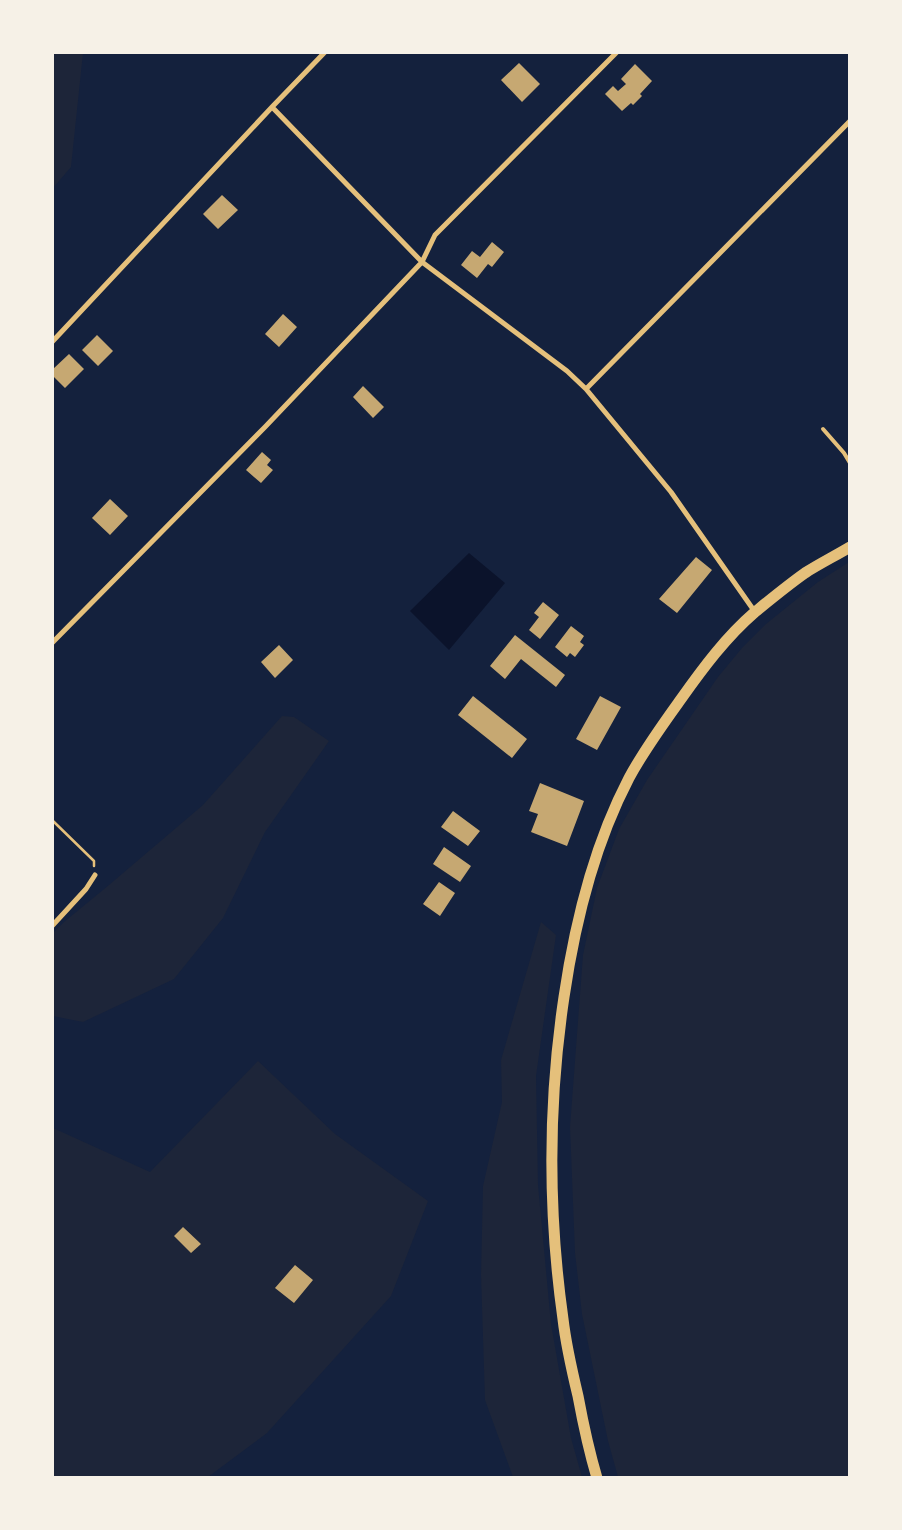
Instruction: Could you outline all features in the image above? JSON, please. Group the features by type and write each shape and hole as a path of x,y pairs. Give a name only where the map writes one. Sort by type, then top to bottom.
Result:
{"main road":[{"path":"597,1478 590,1454 563,1322 556,1263 552,1194 551,1132 554,1078 570,956 587,889 606,828 630,776 665,721 700,672 728,638 755,612 803,574 850,547"}],"street":[{"path":"52,342 325,52"},
{"path":"52,643 265,427 422,262 436,235 617,52"},
{"path":"272,107 422,262 566,371 586,389 670,492 755,612"},
{"path":"586,389 850,121"},
{"path":"52,926 86,889 96,874"}],"lane":[{"path":"823,429 844,453 850,463"}],"path":[{"path":"52,820 94,861 96,874"}],"shaded area":[{"path":"53,52 83,53 71,167 53,188"},
{"path":"469,553 505,583 449,650 410,611"},
{"path":"849,562 849,1477 618,1477 608,1441 582,1314 575,1253 570,1127 583,955 597,888 619,829 647,780 718,677 742,648 766,624 818,582"},
{"path":"282,716 294,717 329,741 265,832 223,918 174,979 83,1022 53,1016 53,933 203,805"},
{"path":"541,922 556,935 536,1076 538,1185 551,1324 571,1438 582,1477 513,1477 485,1400 481,1275 483,1186 502,1102 501,1060"},
{"path":"258,1061 335,1134 428,1201 391,1296 267,1433 208,1477 53,1478 53,1128 150,1172"}],"building":[{"path":"519,63 540,84 522,102 501,80"},
{"path":"635,64 652,81 633,105 631,103 622,111 605,94 613,86 618,91 626,84 621,79"},
{"path":"222,195 238,210 218,229 203,214"},
{"path":"492,242 504,252 492,267 488,264 477,278 461,265 472,251 480,257"},
{"path":"283,314 297,327 279,347 265,334"},
{"path":"97,335 113,351 98,366 82,350"},
{"path":"69,354 84,369 65,388 52,375 52,370"},
{"path":"363,386 384,407 373,418 353,397"},
{"path":"262,452 271,460 267,465 273,470 261,483 246,470"},
{"path":"110,499 128,516 110,535 92,518"},
{"path":"696,557 712,570 677,613 659,599"},
{"path":"543,602 559,615 540,639 529,630 539,617 534,613"},
{"path":"571,626 584,636 580,642 584,645 575,657 570,653 567,657 555,647"},
{"path":"515,635 565,675 556,687 521,659 505,679 490,666"},
{"path":"279,645 293,660 275,678 261,662"},
{"path":"473,696 527,739 512,758 458,715"},
{"path":"600,696 621,707 597,750 576,739"},
{"path":"540,783 584,801 567,846 531,832 538,814 529,811"},
{"path":"453,811 480,831 468,846 441,827"},
{"path":"444,847 471,866 460,882 433,864"},
{"path":"439,882 455,893 440,916 423,904"},
{"path":"183,1227 201,1244 191,1253 174,1236"},
{"path":"295,1265 313,1280 294,1303 275,1288"}]}
